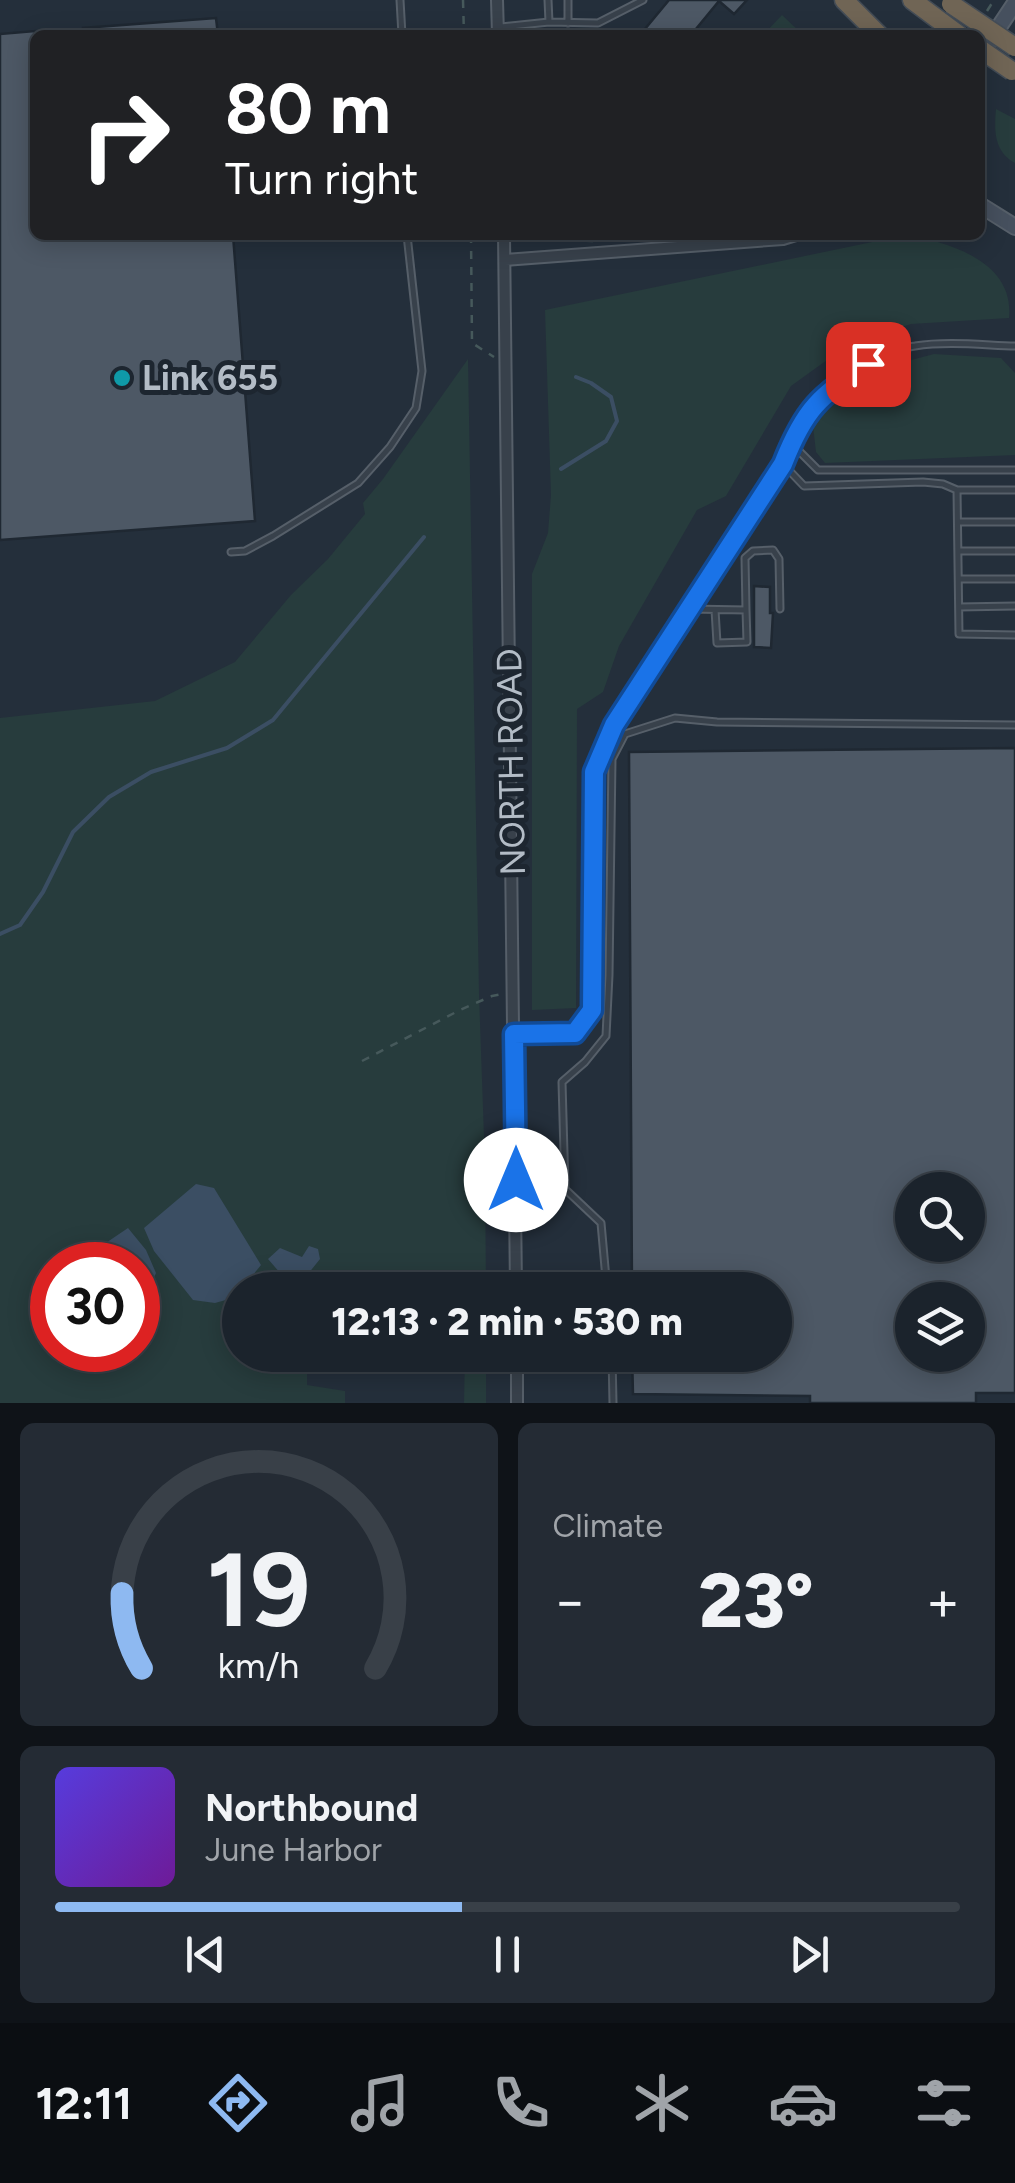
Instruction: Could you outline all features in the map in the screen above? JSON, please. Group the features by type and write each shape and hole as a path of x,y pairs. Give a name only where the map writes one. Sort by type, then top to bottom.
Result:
{"highway":[{"path":"844,0 874,30"},
{"path":"912,0 951,30"},
{"path":"949,2 1015,47"},
{"path":"985,52 1014,71"}],"main road":[{"path":"985,49 1015,4"},
{"path":"985,210 1015,226"}],"street":[{"path":"497,0 498,30"},
{"name":"NORTH ROAD","path":"504,240 516,1272"},
{"path":"505,260 770,240"},
{"path":"517,1372 517,1403"}],"lane":[{"path":"400,0 402,30"},
{"path":"548,0 549,22"},
{"path":"568,0 568,23"},
{"path":"504,30 549,22 598,23 643,0"},
{"path":"231,552 245,551 358,483 390,447 416,408 422,372 408,240"},
{"path":"514,1034 575,1033 592,1010 594,772 614,725 783,464 796,428 814,404 837,385 891,353 914,346 1015,346"},
{"path":"792,439 818,470 1015,470"},
{"path":"783,464 804,486 923,482 957,490 1015,490"},
{"path":"957,490 960,634 1015,635"},
{"path":"959,522 1015,522"},
{"path":"715,610 716,643 747,642 745,558 754,551 772,550 779,558 780,609"},
{"path":"959,550 1015,550"},
{"path":"959,579 1015,579"},
{"path":"959,607 1015,606"},
{"path":"689,609 746,610"},
{"path":"606,1272 602,1223 565,1188 562,1082 606,1036 612,759 625,734 675,718 717,722 1015,725"},
{"path":"612,1372 613,1403"}],"path":[{"path":"463,0 464,30"},
{"path":"470,240 472,343 506,366"},
{"path":"362,1062 460,1010 492,996 514,992"}],"green space":[{"path":"782,15 798,30 768,30"},
{"path":"996,109 1015,119 1015,163 999,147"},
{"path":"882,240 927,240 958,249 990,268 1008,298 1009,318 911,324 858,341 827,360 791,386 726,496 697,510 619,646 603,692 577,709 576,1008 532,1010 532,574 548,533 551,495 545,310"},
{"path":"934,354 1001,358 1015,373 1015,455 825,463 816,452 813,426 841,395 877,369"},
{"path":"468,359 486,1272 222,1272 222,1372 307,1372 307,1385 345,1391 345,1403 0,1403 0,718 155,701 235,662 365,514 363,503"},
{"path":"465,1372 486,1372 486,1403 464,1403"}],"water":[{"path":"196,1184 214,1188 261,1265 255,1272 222,1272 222,1301 193,1300 160,1259 160,1242 150,1242 144,1228"},
{"path":"128,1228 139,1242 107,1242"},
{"path":"309,1246 318,1249 320,1259 310,1272 279,1272 268,1259 280,1248 302,1257"}],"building":[{"path":"669,0 747,0 734,14 719,1 695,30 644,30"},
{"path":"216,18 217,30 83,30"},
{"name":"Link 655","path":"30,31 30,240 233,240 255,521 0,540 0,34"},
{"path":"754,586 770,587 771,648 754,647"},
{"path":"1015,748 1015,1393 976,1393 976,1403 810,1403 810,1396 633,1394 632,1372 792,1372 792,1272 632,1272 629,752"}],"waterway":[{"path":"561,469 606,441 617,421 611,397 576,377"},
{"path":"0,934 20,925 43,892 73,832 109,797 151,772 227,748 273,720 424,537"}],"place":[{"name":"Link 655","path":"122,378"}],"route":[{"path":"516,1180 514,1034 575,1033 592,1010 594,772 614,725 783,464 796,428 814,404 868,364"}]}
